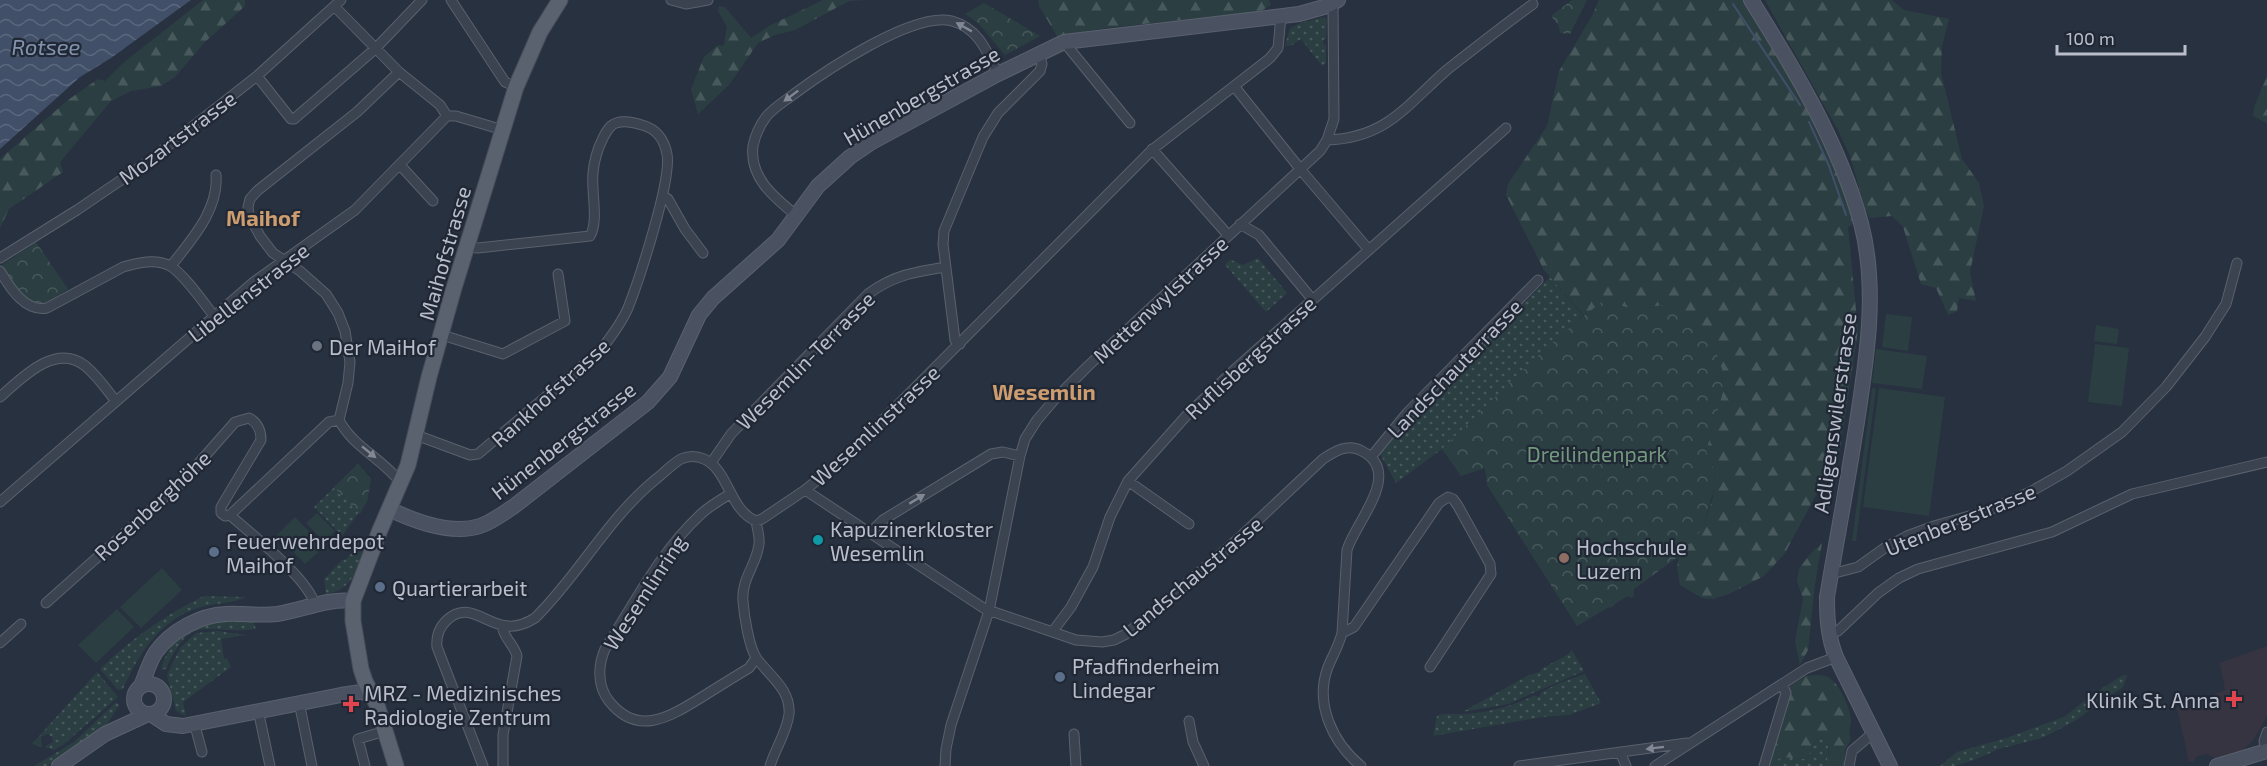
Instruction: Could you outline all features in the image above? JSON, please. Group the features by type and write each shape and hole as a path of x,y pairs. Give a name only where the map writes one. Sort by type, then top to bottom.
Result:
{"main road":[{"name":"Maihofstrasse","path":"396,766 373,694 361,669 353,624 354,601 388,509 408,465 467,247 516,87 540,32 560,0"},
{"name":"Adligenswilerstrasse","path":"1750,0 1778,43 1825,127 1846,178 1861,224 1867,257 1871,313 1865,374 1827,597 1829,632 1836,657 1890,766"},
{"name":"Hünenbergstrasse","path":"388,509 404,516 454,529 479,526 513,507 648,402 670,377 699,315 713,298 761,257 797,216 818,186 857,152 898,127 1039,52 1064,42 1311,12 1336,1"},
{"path":"105,734 134,703 136,692 157,651 184,627 212,615 271,615 339,600 354,601"},
{"path":"165,644 157,672 163,704 171,716 194,722"},
{"path":"141,686 150,684 158,687"},
{"path":"134,703 137,710 160,721 183,726 194,722 355,693 373,694"},
{"path":"59,766 105,734 158,711 163,704"},
{"path":"2217,766 2266,752"}],"street":[{"path":"257,76 291,119 294,119 375,49 422,0"},
{"path":"451,0 505,82 516,87"},
{"path":"671,0 686,4 708,0"},
{"name":"Mettenwylstrasse","path":"945,766 951,725 989,611 1025,440 1037,420 1055,399 1228,235 1301,170 1328,140 1332,129 1334,108 1336,1"},
{"path":"338,3 375,49 440,105 447,116 456,116 503,130"},
{"name":"Mozartstrasse","path":"0,258 146,164 257,76 338,3"},
{"path":"1328,140 1366,134 1384,126 1409,107 1447,70 1533,4"},
{"name":"Wesemlinstrasse","path":"756,521 805,490 849,454 1152,149 1275,53 1280,38 1281,16"},
{"path":"797,216 771,195 760,179 754,164 753,147 765,117 824,72 872,45 924,22 936,20 957,23 974,33 983,44 998,74"},
{"path":"1064,42 1130,123"},
{"path":"960,344 955,340 944,231 983,137 998,113 1040,71 1042,64 1039,52"},
{"path":"399,72 357,112 257,191 250,199 248,207 249,215 260,236 273,253 300,271 326,294 338,313 345,331 350,362 348,383 339,420 345,432 389,468 400,483"},
{"path":"1234,86 1301,170 1370,250"},
{"name":"Libellenstrasse","path":"0,502 255,281 356,210 447,116"},
{"name":"Rankhofstrasse","path":"416,435 470,455 478,454 585,366 613,335 627,310 663,196 668,171 668,156 660,135 645,126 628,122 611,126 601,143 593,171 594,227 590,236 478,248 467,247"},
{"name":"Ruflisbergstrasse","path":"1053,632 1071,607 1093,567 1110,517 1128,481 1198,404 1312,299 1506,128"},
{"path":"1152,149 1228,235"},
{"path":"400,165 433,201"},
{"path":"171,266 198,231 217,189 216,175"},
{"path":"663,196 668,199 685,229 703,253"},
{"path":"1240,224 1259,234 1312,299"},
{"path":"0,271 12,289 31,308 39,309 47,308 123,267 147,262 171,266 214,316"},
{"name":"Utenbergstrasse","path":"1831,574 1858,567 1886,547 1907,536 1988,511 2030,492 2067,471 2122,432 2166,387 2205,337 2226,304 2237,263"},
{"name":"Wesemlin-Terrasse","path":"711,463 731,434 868,294 886,281 901,275 946,267"},
{"path":"442,335 503,354 565,321 558,274"},
{"name":"Landschauterrasse","path":"1371,457 1407,413 1538,280"},
{"path":"0,397 43,363 64,359 84,365 115,400"},
{"name":"Rosenberghöhe","path":"46,603 183,481 235,422 249,418 259,426 261,440 221,507 221,513 225,516 230,515"},
{"path":"315,605 308,589 230,515 329,422 339,420"},
{"name":"Landschaustrasse","path":"805,490 989,611 1076,640 1102,642 1114,640 1126,634 1156,610 1335,451 1356,448 1371,457"},
{"path":"870,533 883,520 991,454 1003,452 1020,456"},
{"path":"483,766 440,656 436,640 444,623 457,613 476,613 502,626 519,626 535,618 620,514 646,488 674,465 688,457 699,457 711,463 718,470 730,494 746,514 756,521 759,543 743,588 747,628 756,658 784,691 789,705 785,728 770,766"},
{"path":"1361,766 1350,757 1337,739 1327,718 1324,704 1328,668 1340,643 1342,633 1347,550 1380,481 1378,469 1371,457"},
{"path":"1829,632 1838,631 1878,593 1899,578 1918,569 2052,532 2132,494 2267,462"},
{"path":"1128,481 1189,524"},
{"name":"Wesemlinring","path":"730,494 701,513 683,532 605,649 600,660 602,688 607,699 626,717 645,721 663,719 675,714 749,668 756,658"},
{"path":"1342,633 1354,627 1439,503 1448,497 1454,499 1490,564 1491,574 1430,667"},
{"path":"0,643 21,624"},
{"path":"502,626 503,634 515,647 517,656 503,735 502,766"},
{"path":"1655,766 1808,668 1836,657"},
{"path":"1764,766 1786,693 1782,685"},
{"path":"303,702 312,766"},
{"path":"258,710 270,766"},
{"path":"1190,721 1193,742 1204,766"},
{"path":"194,722 202,752"},
{"path":"365,766 358,739 385,731"},
{"path":"2266,752 2264,741 2267,732"},
{"path":"1849,766 1852,751 1873,733"},
{"path":"1074,734 1076,766"},
{"path":"1520,766 1690,743"},
{"path":"1620,752 1626,766"},
{"path":"1562,766 1571,760"}],"shaded area":[{"name":"Klinik St. Anna","path":"2267,646 2267,716 2254,739 2243,750 2215,758 2207,754 2197,756 2194,761 2189,762 2177,708 2225,690 2220,663"}],"green space":[{"path":"203,0 245,0 245,6 205,42 175,77 161,86 131,91 111,101 60,162 63,172 9,209 0,228 0,159 68,100 98,79 105,81 123,63"},
{"path":"823,0 865,0 849,1 795,30 775,35 758,43 729,85 698,114 691,89 704,57 718,45 724,45 727,27 718,11 719,6 725,7 751,38 771,25"},
{"path":"1038,0 1269,0 1271,5 1261,11 1107,28 1057,36 1039,6"},
{"path":"1572,0 1587,0 1570,34 1560,33 1559,26 1551,16"},
{"path":"1599,0 1743,0 1805,102 1826,145 1845,195 1853,224 1848,227 1858,331 1838,462 1828,472 1785,553 1764,576 1729,594 1713,599 1702,598 1680,585 1677,568 1679,556 1704,526 1713,497 1715,477 1706,451 1723,391 1722,369 1667,304 1638,310 1603,302 1584,316 1544,270 1506,195 1508,184 1547,126 1559,71"},
{"path":"1765,0 1892,0 1904,10 1949,19 1942,46 1941,73 1962,159 1979,183 1984,206 1970,272 1976,301 1959,298 1957,311 1948,315 1936,288 1921,284 1903,227 1892,216 1870,218 1850,156 1838,130"},
{"path":"984,3 1040,36 1005,55 978,23 965,14"},
{"path":"1324,17 1327,19 1326,39 1323,40 1326,45 1326,63 1322,66 1301,39 1292,45 1285,46 1290,28"},
{"path":"2267,75 2267,123 2253,116"},
{"path":"36,242 68,289 42,304 36,304 25,296 2,265"},
{"path":"1258,258 1287,293 1266,312 1225,265 1231,260 1243,265"},
{"path":"1550,277 1583,316 1442,449 1396,483 1379,452 1408,419"},
{"name":"Dreilindenpark","path":"1603,301 1638,310 1668,304 1713,343 1722,369 1723,391 1706,451 1714,470 1715,484 1704,526 1679,556 1634,589 1634,596 1631,598 1627,596 1577,626 1487,485 1485,468 1461,476 1442,449 1540,354"},
{"path":"1886,314 1912,317 1908,351 1882,347"},
{"path":"2096,325 2119,329 2117,344 2094,341"},
{"path":"2095,344 2129,348 2122,406 2088,402"},
{"path":"1876,349 1927,356 1922,389 1872,383"},
{"path":"1872,388 1876,389 1856,541 1852,541"},
{"path":"1879,388 1945,397 1929,516 1863,507"},
{"path":"358,464 371,479 367,501 342,536 314,507"},
{"path":"358,464 371,479 367,501 360,514 334,487"},
{"path":"317,513 335,531 324,542 306,523"},
{"path":"295,517 324,547 305,564 277,535"},
{"path":"359,538 366,540 361,558 350,581 336,592 326,594 324,579 354,551"},
{"path":"1822,543 1808,650 1800,665 1795,641 1803,599 1797,581 1799,569"},
{"path":"162,568 182,590 141,628 120,607"},
{"path":"204,596 247,597 201,607 174,619 144,650 123,689 118,690 100,669 149,628"},
{"path":"117,609 134,627 96,663 78,645"},
{"path":"237,620 253,622 256,629 212,629 193,632 175,651 166,669 161,670 165,657 172,647 189,632 211,623"},
{"path":"217,631 246,635 221,639 224,659 227,658 231,667 183,702 186,716 176,711 167,675 180,648 196,633"},
{"path":"1572,650 1584,671 1508,704 1462,712 1529,675 1540,672 1541,669"},
{"path":"97,672 118,697 63,745 54,750 44,747 53,742 52,737 48,734 41,737 42,747 32,744"},
{"path":"1585,674 1601,703 1569,715 1542,717 1433,736 1437,716 1501,708 1535,695 1537,697 1559,683"},
{"path":"2123,675 2127,676 2123,687 2073,722 2042,738 1999,749 1955,766 1940,766 1957,752 2006,738 2064,717"},
{"path":"1806,676 1826,676 1835,683 1849,710 1851,739 1845,750 1844,766 1825,766 1829,746 1825,740 1818,737 1807,758 1782,758 1778,759 1774,766 1766,766 1785,689"},
{"path":"116,702 119,705 108,723 88,739 48,766 34,766 74,742"},
{"path":"1818,737 1826,739 1828,746 1825,766 1774,766 1778,759 1782,758 1807,758"}],"water":[{"name":"Rotsee","path":"0,0 191,0 111,58 80,77 0,149"}],"waterway":[{"path":"1733,4 1800,105"},
{"path":"1809,122 1829,166 1846,215"}],"place":[{"name":"Der MaiHof","path":"317,346"},
{"name":"Kapuzinerkloster Wesemlin","path":"818,540"},
{"name":"Feuerwehrdepot Maihof","path":"214,552"},
{"name":"Hochschule Luzern","path":"1564,558"},
{"name":"Quartierarbeit","path":"380,587"},
{"name":"Pfadfinderheim Lindegar","path":"1060,677"},
{"name":"Klinik St. Anna","path":"2234,699"},
{"name":"MRZ - Medizinisches Radiologie Zentrum","path":"351,704"}],"district":[{"name":"Maihof","path":"263,217"},
{"name":"Wesemlin","path":"1044,391"}]}
